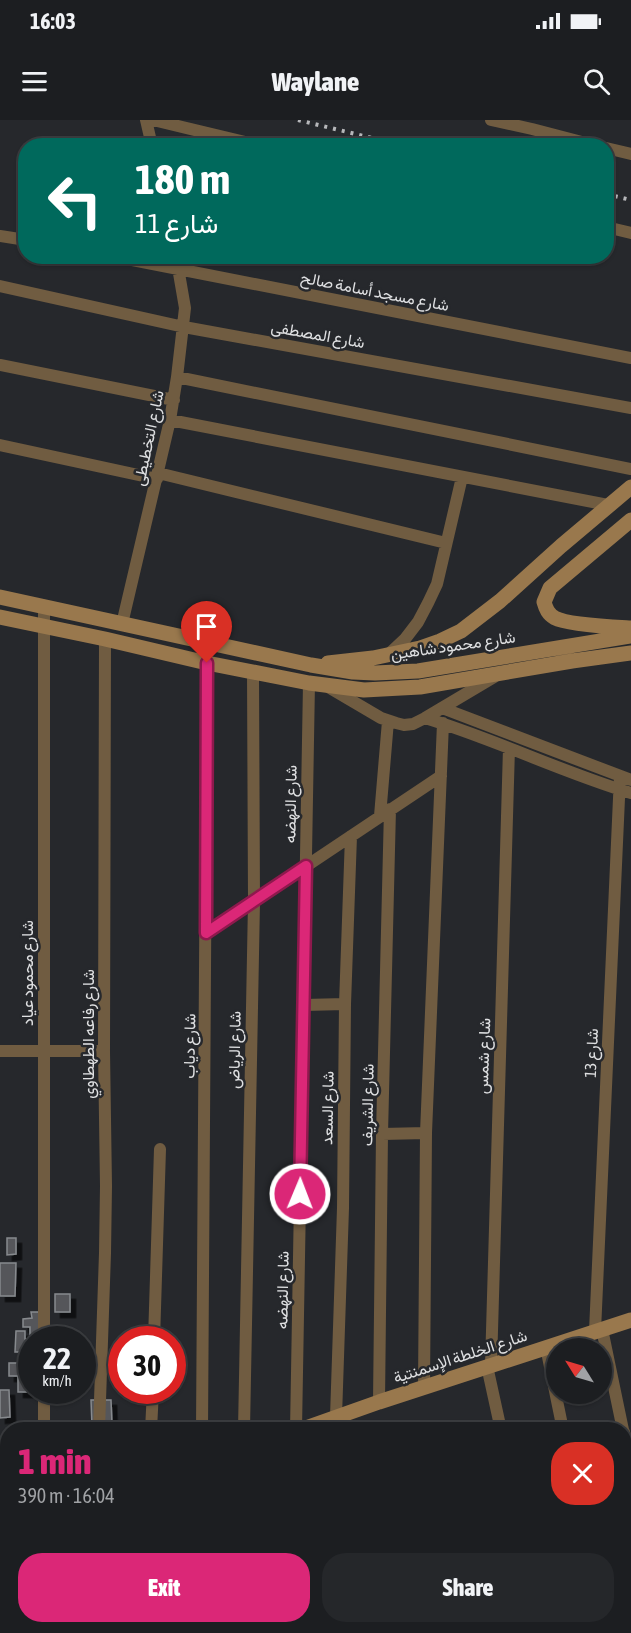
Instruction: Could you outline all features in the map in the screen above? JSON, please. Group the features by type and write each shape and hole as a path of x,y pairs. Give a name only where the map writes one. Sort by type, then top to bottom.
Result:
{"main road":[{"path":"311,665 420,648 461,631 500,601 631,487"},
{"path":"631,520 550,588 544,602 547,611 556,618 589,625 631,628"},
{"name":"شارع محمود شاهين","path":"0,597 311,665 353,672 418,671 631,636"},
{"name":"شارع محمود شاهين","path":"0,617 207,663 364,690 392,690 443,684 631,653"},
{"name":"شارع الخلطة الإسمنتية","path":"574,1338 631,1320"},
{"name":"شارع الخلطة الإسمنتية","path":"321,1422 546,1347"}],"street":[{"path":"146,120 150,138"},
{"path":"153,120 228,138"},
{"path":"490,120 533,124 574,138"},
{"path":"614,150 631,154"},
{"path":"614,229 631,233"},
{"path":"0,236 18,239"},
{"name":"شارع التخطيطى","path":"122,624 174,400 185,308 177,264"},
{"name":"شارع مسجد أسامة صالح","path":"182,264 631,358"},
{"name":"شارع المصطفى","path":"0,286 184,327 631,408"},
{"path":"0,365 174,400"},
{"path":"177,377 631,469"},
{"path":"170,420 608,505"},
{"path":"0,445 157,476 446,543"},
{"path":"389,654 418,622 437,584 462,477"},
{"name":"شارع محمود عياد","path":"44,606 44,1326"},
{"name":"شارع رفاعه الطهطاوي","path":"99,1422 106,1197 105,639"},
{"name":"شارع دياب","path":"202,1422 207,663"},
{"name":"شارع الرياض","path":"244,1422 254,902 253,672"},
{"path":"316,683 388,721 413,724 501,673"},
{"name":"شارع النهضه","path":"298,1422 306,866 316,683"},
{"path":"442,708 626,778"},
{"path":"425,718 625,791"},
{"path":"463,730 468,718"},
{"name":"شارع الشريف","path":"379,1402 388,721"},
{"path":"424,1387 426,1133 443,723"},
{"name":"شارع شمس","path":"500,1422 489,1366 509,748"},
{"path":"206,933 441,776"},
{"name":"شارع 13","path":"622,1422 598,1330 626,778"},
{"name":"شارع السعد","path":"336,1417 351,836"},
{"path":"304,1005 345,1004"},
{"path":"0,1051 104,1051"},
{"path":"382,1134 426,1133"},
{"path":"154,1326 160,1149"},
{"path":"44,1404 44,1422"},
{"path":"151,1422 152,1404"},
{"path":"558,1404 561,1422"}],"building":[{"path":"7,1238 16,1238 16,1254 7,1255"},
{"path":"0,1263 16,1263 15,1296 0,1296"},
{"path":"55,1294 70,1294 70,1312 55,1312"},
{"path":"31,1312 39,1312 39,1326 23,1326 23,1319 32,1318"},
{"path":"16,1331 18,1331 18,1352 15,1352"},
{"path":"9,1363 18,1363 18,1376 9,1376"},
{"path":"0,1390 9,1390 10,1417 0,1418"},
{"path":"96,1400 108,1400 108,1404 111,1404 112,1422 92,1422 91,1404 96,1404"}],"railway":[{"path":"298,120 372,138"},
{"path":"614,196 631,200"}],"route":[{"path":"207,663 206,933 306,866 300,1194"}]}
